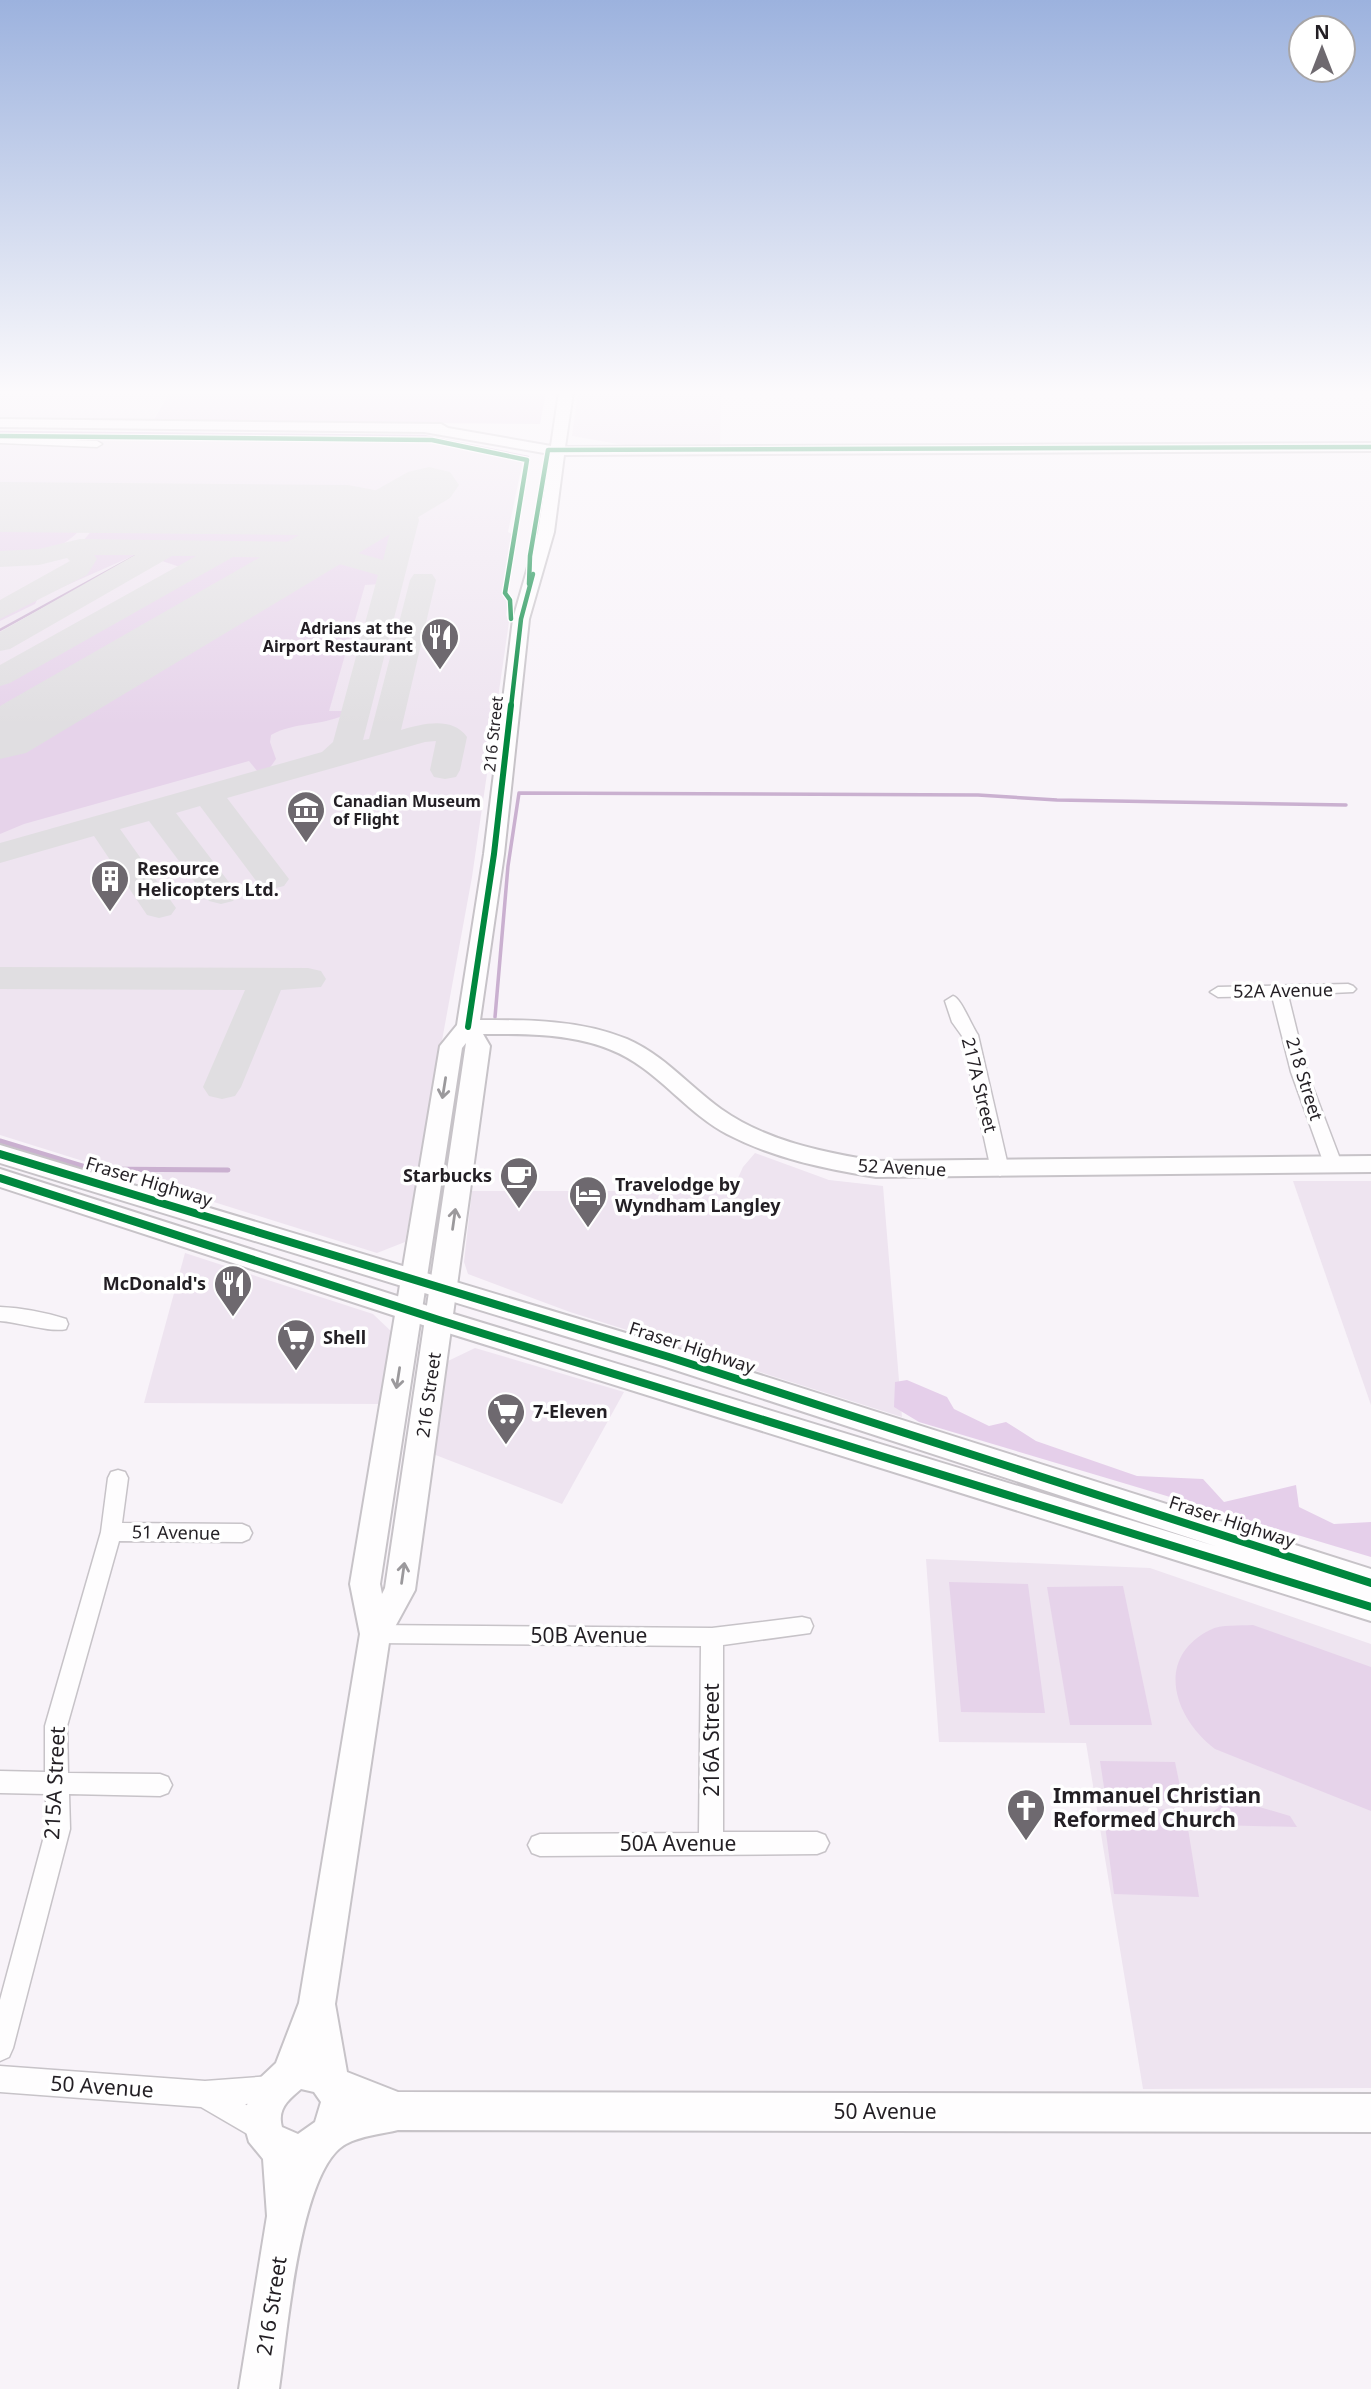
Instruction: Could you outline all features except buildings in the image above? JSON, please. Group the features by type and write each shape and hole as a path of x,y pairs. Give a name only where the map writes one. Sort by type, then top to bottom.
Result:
{"main road":[{"name":"216 Street","path":"280,2082 317,2003 374,1634 365,1584 451,1046 468,1027 494,854 519,639 529,584 546,532 548,503"},
{"name":"216 Street","path":"374,1634 400,1591 479,1046 468,1027"},
{"name":"52 Avenue","path":"468,1027 548,1027 588,1034 640,1055 715,1115 739,1130 800,1154 876,1169 1000,1170 1371,1164"},
{"name":"Fraser Highway","path":"0,1154 444,1287 1371,1583"},
{"path":"0,1178 409,1311 1371,1607"},
{"name":"216 Street","path":"317,2003 333,2084"},
{"path":"311,2071 333,2084 339,2114 298,2139 262,2110 280,2082 311,2071"},
{"name":"50 Avenue","path":"333,2084 398,2111"},
{"name":"50 Avenue","path":"298,2139 398,2111 1371,2113"},
{"name":"216 Street","path":"259,2389 298,2139"}],"street":[{"name":"52A Avenue","path":"1218,992 1348,989"},
{"name":"218 Street","path":"1279,991 1299,1072 1333,1164"},
{"name":"217A Street","path":"953,1001 960,1022 970,1035 1000,1170"},
{"path":"0,1314 21,1315 59,1324"},
{"name":"215A Street","path":"0,2048 58,1829 56,1726 111,1532 118,1478"},
{"name":"51 Avenue","path":"111,1532 242,1534"},
{"name":"50B Avenue","path":"374,1634 712,1637 802,1626"},
{"name":"216A Street","path":"711,1844 712,1637"},
{"path":"0,1782 160,1785"},
{"name":"50A Avenue","path":"540,1845 817,1843"},
{"name":"50 Avenue","path":"0,2079 205,2094 280,2082"},
{"name":"50 Avenue","path":"205,2094 298,2139"}],"shaded area":[{"path":"0,503 514,503 508,532 513,535 503,592 508,600 506,615 509,622 472,877 405,1242 377,1253 0,1135"},
{"path":"0,503 377,505 369,509 0,506"},
{"path":"0,520 87,522 59,546 38,553 0,556"},
{"path":"99,522 345,523 304,547 85,544 83,541"},
{"path":"381,523 398,524 386,567 335,550"},
{"path":"81,549 146,550 38,598 35,604 0,621 0,613 80,570 88,561"},
{"path":"170,550 205,551 208,555 186,569 156,559"},
{"path":"230,551 296,552 0,724 0,681"},
{"path":"327,555 384,572 381,584 365,585 329,711 346,711 344,715 271,735 270,742 276,759 269,769 258,772 249,761 24,824 0,834 0,749"},
{"path":"755,1153 829,1180 883,1186 902,1417 570,1312 468,1274 464,1262 472,1191 732,1191 743,1167"},
{"path":"1293,1181 1371,1181 1371,1405"},
{"path":"185,1253 373,1314 395,1335 382,1404 144,1403"},
{"path":"475,1348 624,1392 562,1504 433,1454 444,1369 448,1361"},
{"path":"907,1380 947,1397 954,1409 989,1426 1006,1422 1036,1441 1137,1476 1203,1479 1224,1502 1296,1485 1299,1507 1334,1524 1371,1522 1371,1557 919,1422 894,1407 895,1382"},
{"path":"926,1559 1150,1568 1371,1644 1371,2088 1143,2089 1086,1743 939,1742"},
{"path":"949,1582 1028,1584 1045,1713 961,1712"},
{"path":"1123,1586 1152,1725 1070,1725 1047,1587"},
{"path":"1253,1625 1371,1667 1371,1811 1215,1749 1189,1721 1176,1688 1176,1672 1181,1656 1192,1642 1214,1628"},
{"path":"1100,1761 1175,1762 1183,1801 1106,1800"},
{"path":"1229,1798 1290,1816 1297,1827 1216,1825 1213,1812"},
{"path":"1149,1809 1185,1810 1199,1897 1114,1894 1105,1825 1151,1827"}],"waterway":[{"path":"0,630 135,556"},
{"path":"495,1017 508,866 519,793 978,795 1057,800 1346,805"},
{"path":"0,1141 92,1169 228,1170"}],"taxiway":[{"path":"334,757 347,746 406,520 404,512 390,503"},
{"path":"0,559 39,557 80,547 167,548"},
{"path":"0,643 167,548"},
{"path":"167,548 319,550 392,571"},
{"path":"0,677 226,550"},
{"path":"0,611 78,569 84,559 74,551"},
{"path":"383,744 423,580"},
{"path":"207,794 423,733 441,732 452,737 445,770"},
{"path":"156,809 207,794"},
{"path":"207,794 272,879"},
{"path":"101,824 156,809"},
{"path":"156,809 221,894"},
{"path":"0,853 101,824"},
{"path":"101,824 159,908"},
{"path":"0,978 308,979"},
{"path":"222,1087 267,980"}],"runway":[{"path":"375,517 398,503"},
{"path":"0,513 375,517"},
{"path":"0,737 375,517"},
{"path":"375,517 379,517"}],"cycle path":[{"path":"511,619 510,600 505,593 520,503"},
{"path":"529,584 530,556 539,503"},
{"path":"468,1027 494,854 521,619 533,574"},
{"path":"0,1154 669,1357 1371,1583"},
{"path":"0,1178 439,1320 1371,1607"}],"place":[{"name":"Adrians at the Airport Restaurant","path":"440,671"},
{"name":"Canadian Museum of Flight","path":"306,844"},
{"name":"Resource Helicopters Ltd.","path":"110,913"},
{"name":"Starbucks","path":"519,1210"},
{"name":"Travelodge by Wyndham Langley","path":"588,1229"},
{"name":"McDonald's","path":"233,1318"},
{"name":"Shell","path":"296,1372"},
{"name":"7-Eleven","path":"506,1446"},
{"name":"Immanuel Christian Reformed Church","path":"1026,1842"}]}
